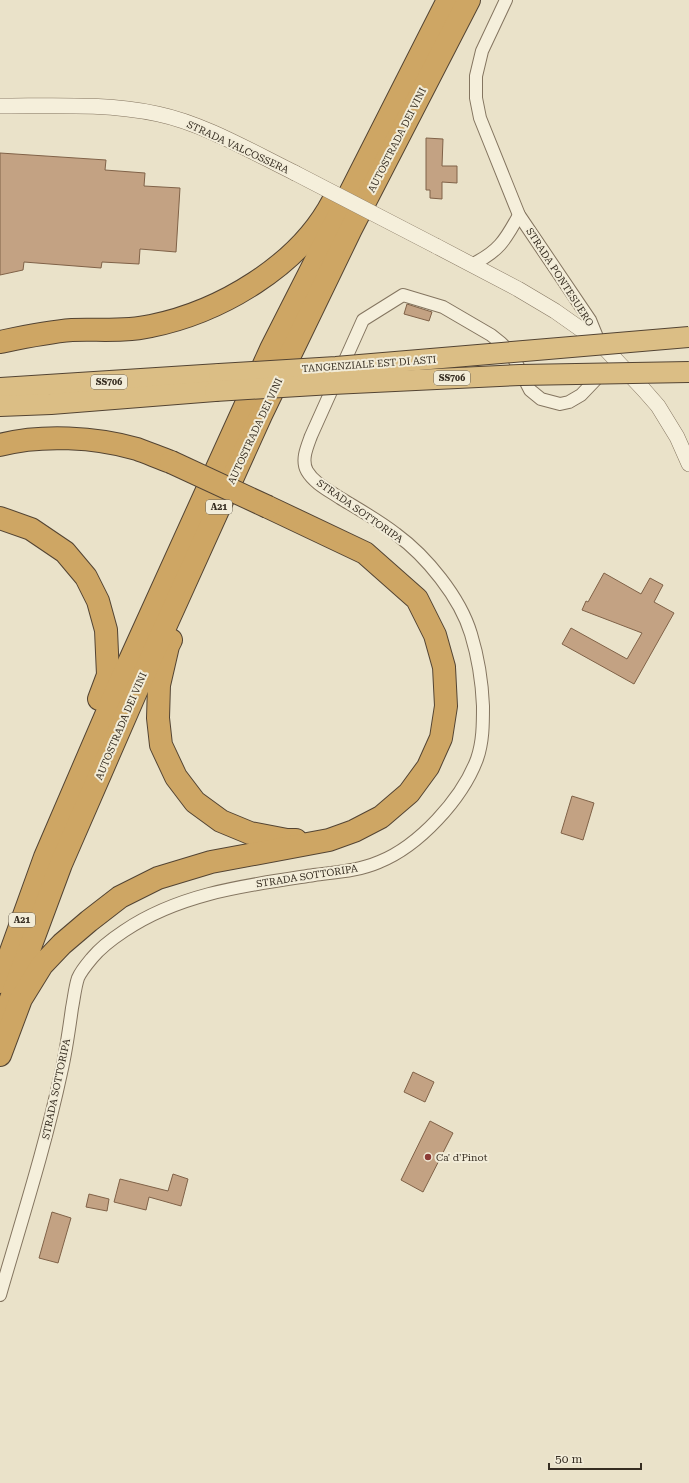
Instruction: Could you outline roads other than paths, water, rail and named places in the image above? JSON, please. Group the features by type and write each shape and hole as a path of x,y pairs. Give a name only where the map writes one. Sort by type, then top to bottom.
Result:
{"highway":[{"name":"AUTOSTRADA DEI VINI","path":"0,1028 61,864 142,678 261,415 355,222 469,0"},
{"name":"AUTOSTRADA DEI VINI","path":"0,982 45,857 125,671 271,349 446,4"},
{"path":"0,342 38,334 73,330 117,330 150,326 181,318 223,302 258,282 285,261 310,235 330,207 413,43 446,4"},
{"name":"TANGENZIALE EST DI ASTI","path":"0,406 51,395 217,383 344,366 689,337"},
{"name":"TANGENZIALE EST DI ASTI","path":"217,383 332,384 504,376 689,372"},
{"path":"0,382 51,395"},
{"name":"TANGENZIALE EST DI ASTI","path":"0,388 51,395"},
{"path":"0,413 51,395"},
{"path":"261,415 258,448 168,646 159,685 158,718 161,745 176,777 195,802 221,822 250,833 287,840 329,840"},
{"path":"0,445 14,441 56,438 100,442 136,449 171,462 365,553 417,600 435,635 444,667 446,706 441,738 428,767 409,793 381,817 354,831 329,840 211,862 158,878 120,897 89,920 72,934 42,965 20,1000 0,1055"},
{"path":"0,518 31,529 65,552 86,577 98,601 106,630 108,675 74,764 45,857"}],"street":[{"name":"STRADA PONTESUERO","path":"506,0 482,51 476,76 476,98 480,118 519,215 590,320 598,342"},
{"name":"STRADA VALCOSSERA","path":"0,106 106,107 159,114 209,131 295,173 436,246 518,289 555,311 598,342 658,406 676,437 689,464"},
{"name":"STRADA PONTESUERO","path":"471,265 486,257 498,248 510,232 519,215"},
{"name":"STRADA SOTTORIPA","path":"0,1295 37,1170 62,1071 79,976 104,944 148,916 181,901 231,888 354,870 379,862 402,850 431,826 454,801 466,782 477,758 483,727 482,690 471,632 456,602 423,557 396,533 319,484 306,469 305,453 311,436 364,320 403,295 443,307 502,343 511,353 530,390 541,399 560,404 569,402 580,395 605,370 618,362"}],"place":[{"name":"Ca' d'Pinot","path":"428,1157"}]}
